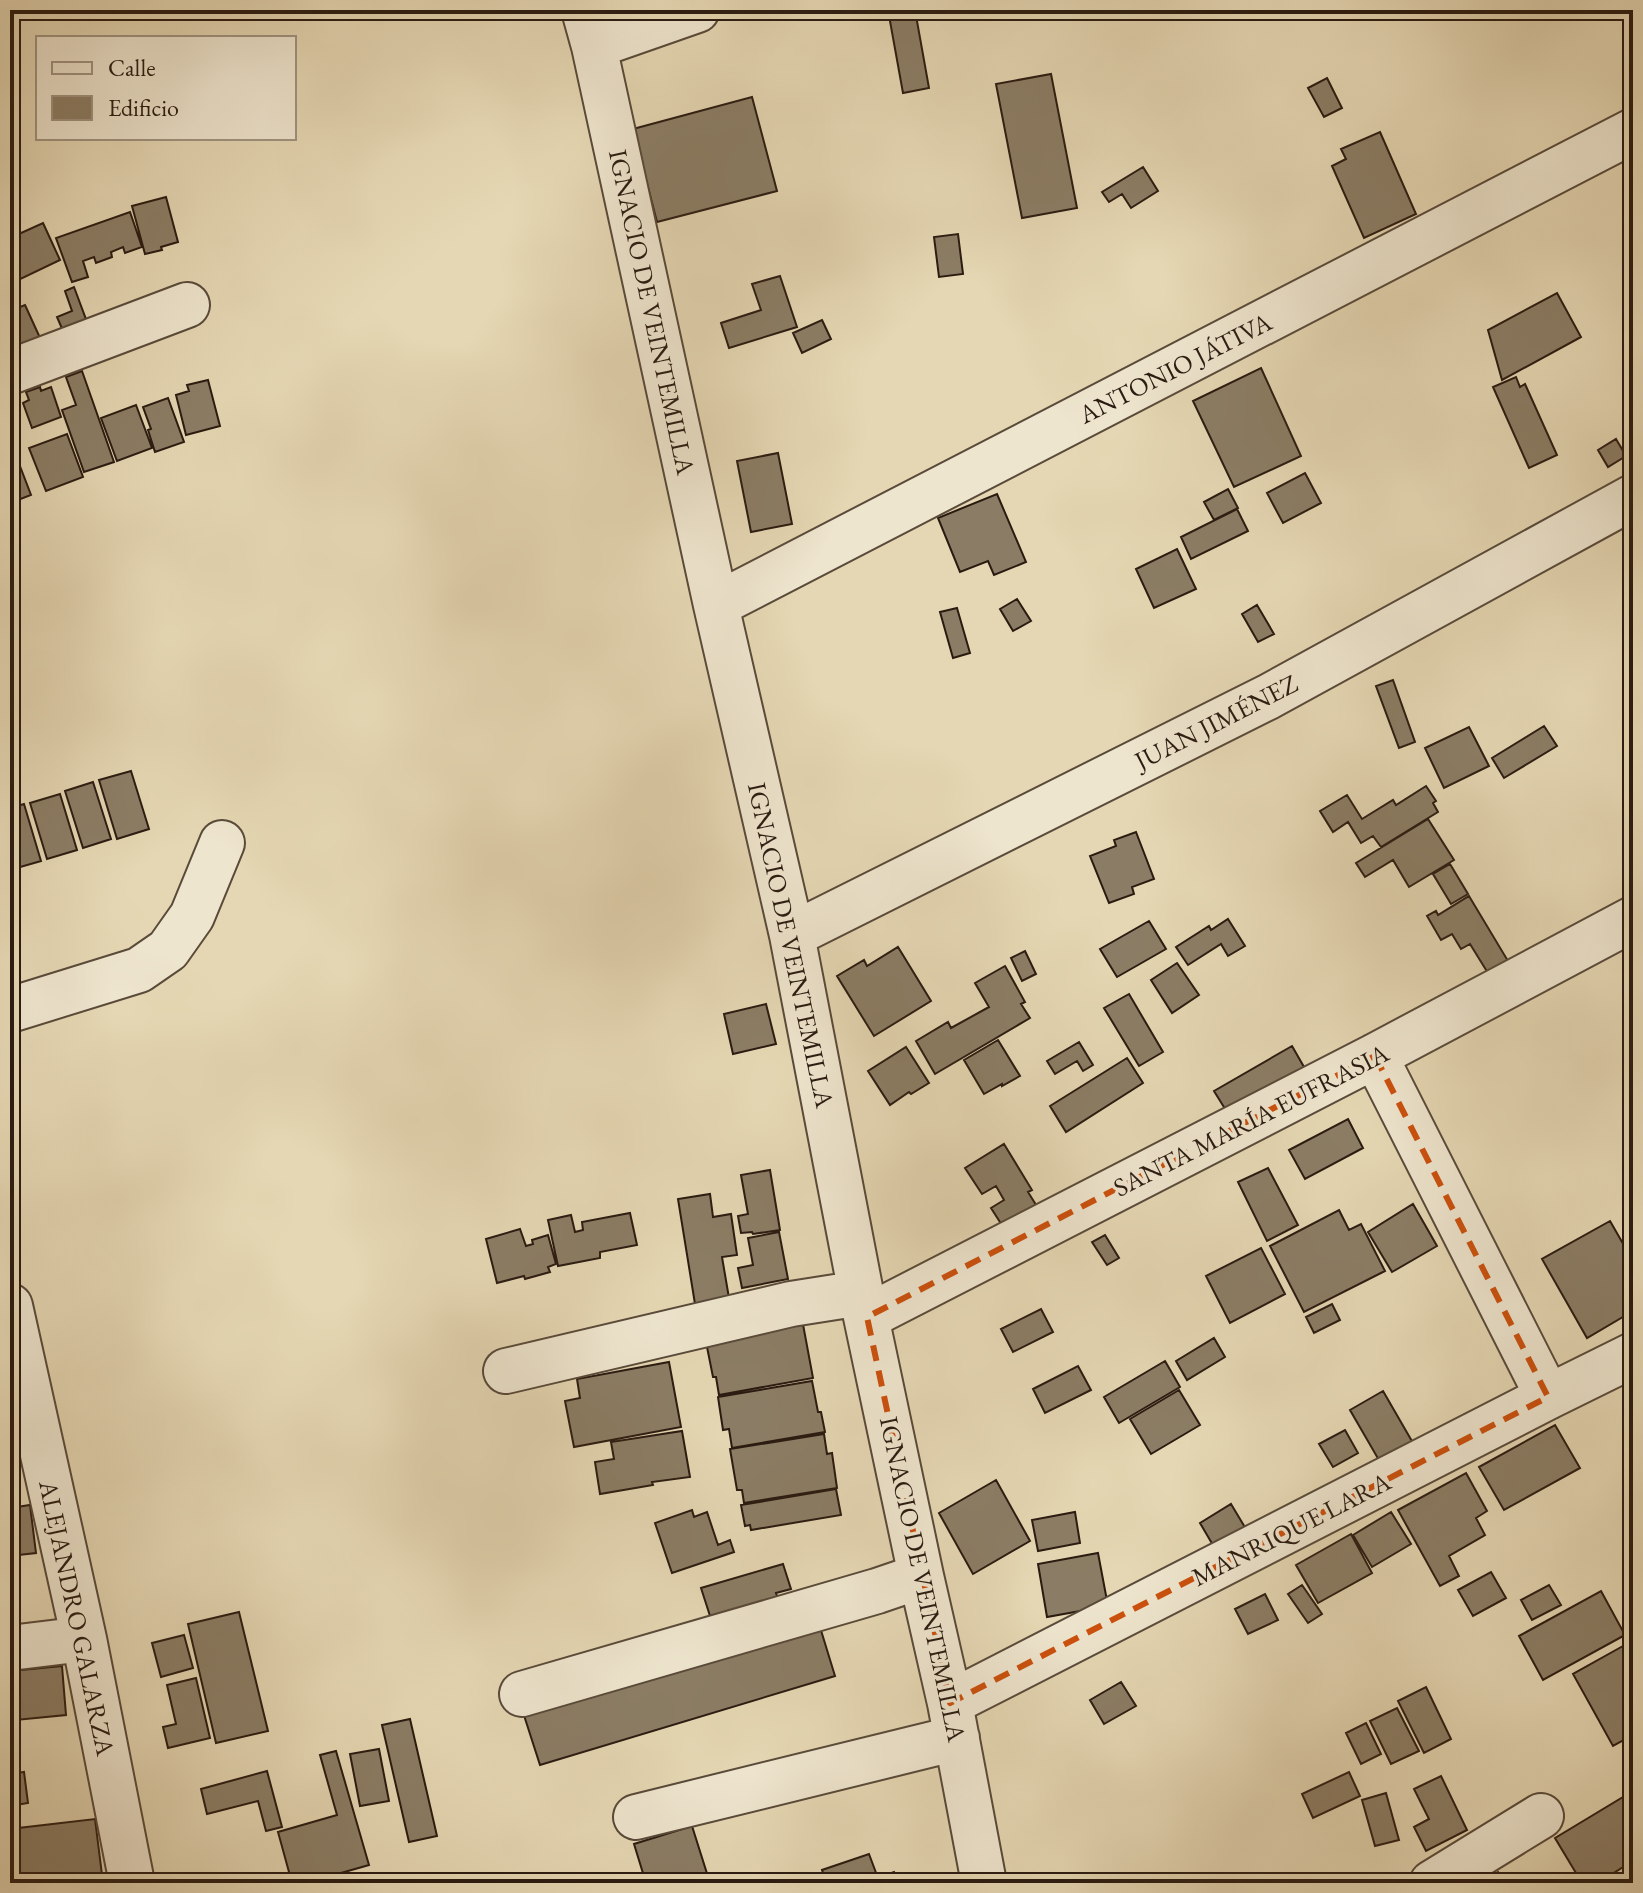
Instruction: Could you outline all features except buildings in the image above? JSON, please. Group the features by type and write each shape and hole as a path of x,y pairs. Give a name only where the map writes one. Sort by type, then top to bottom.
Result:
{"street":[{"path":"589,28 697,10"},
{"name":"IGNACIO DE VEINTEMILLA","path":"589,28 792,935 864,1305 954,1720 984,1883"},
{"name":"ANTONIO JÁTIVA","path":"716,605 1633,131"},
{"path":"10,372 187,305"},
{"name":"JUAN JIMÉNEZ","path":"792,935 1268,697 1633,497"},
{"path":"10,1010 139,970 168,950 192,916 222,843"},
{"name":"SANTA MARÍA EUFRASIA","path":"506,1371 791,1304 864,1305 1375,1056 1633,919"},
{"path":"1375,1056 1548,1397"},
{"name":"ALEJANDRO GALARZA","path":"10,1306 84,1639 132,1883"},
{"name":"MANRIQUE LARA","path":"636,1817 954,1720 1548,1397 1633,1355"},
{"path":"522,1694 921,1576"},
{"path":"10,1648 84,1639"},
{"path":"1432,1883 1541,1816"}],"highlighted area":[{"path":"1375,1056 1548,1397 950,1703 867,1317"}]}
